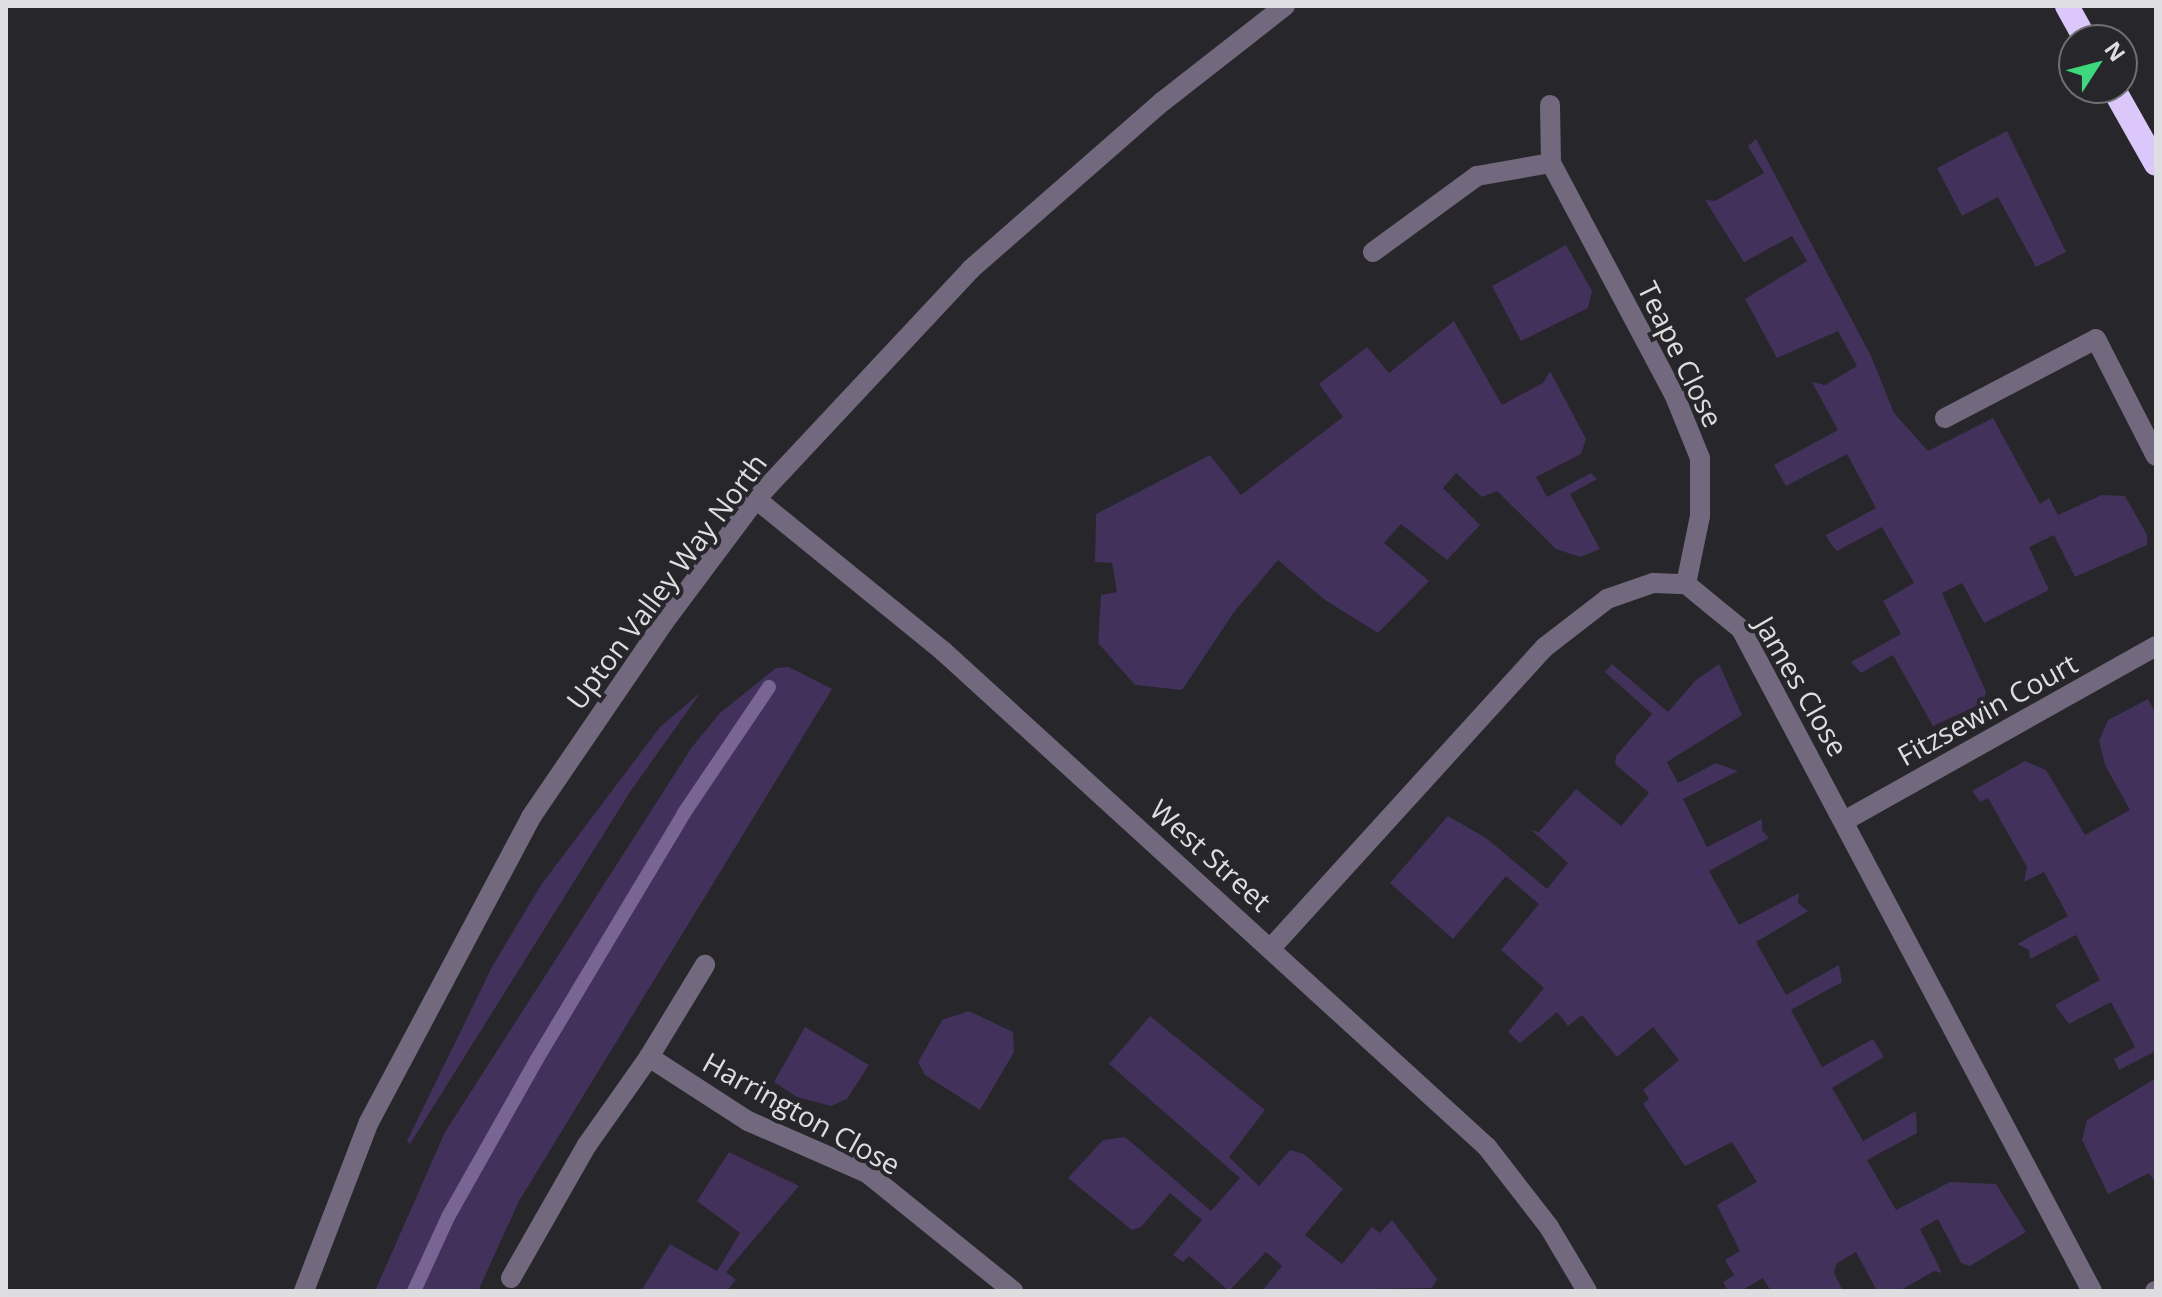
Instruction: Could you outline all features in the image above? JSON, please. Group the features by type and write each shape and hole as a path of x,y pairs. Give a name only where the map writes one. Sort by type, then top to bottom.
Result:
{"highway":[{"path":"2067,6 2077,24"},
{"path":"2122,104 2156,164"}],"street":[{"name":"Upton Valley Way North","path":"304,1291 369,1122 531,817 664,622 756,499 971,269 1162,102 1285,6"},
{"name":"Teape Close","path":"1550,105 1551,163 1674,394 1700,458 1700,516 1686,584"},
{"path":"1373,252 1477,176 1551,163"},
{"path":"1945,418 2096,339 2156,456"},
{"name":"West Street","path":"756,499 943,651 1487,1147 1549,1227 1587,1291"},
{"path":"1271,948 1545,647 1607,599 1653,583 1686,584"},
{"name":"James Close","path":"1686,584 1741,629 1846,820 2092,1291"},
{"name":"Fitzsewin Court","path":"1846,820 2156,646"},
{"path":"511,1278 587,1145 649,1057 705,965"},
{"name":"Harrington Close","path":"649,1057 748,1121 867,1173 1002,1288"}],"shaded area":[{"path":"2007,131 2066,252 2036,267 1998,197 1962,216 1937,168"},
{"path":"1756,139 1871,356 1894,413 1928,451 1993,418 2040,504 2049,498 2058,515 2102,495 2125,496 2147,535 2147,545 2075,577 2054,535 2029,547 2049,590 1984,623 1962,583 1942,593 1986,692 1983,703 1933,726 1893,655 1861,673 1851,662 1901,634 1883,601 1914,583 1882,527 1837,551 1830,543 1826,535 1876,508 1847,454 1786,486 1774,465 1838,430 1812,382 1825,385 1857,366 1838,331 1777,358 1745,299 1807,261 1792,236 1744,262 1705,200 1715,201 1764,173 1748,146"},
{"path":"1566,245 1592,291 1588,308 1521,341 1492,286"},
{"path":"1454,321 1502,405 1543,383 1550,371 1586,439 1581,454 1536,477 1547,497 1591,473 1597,479 1570,494 1600,549 1580,557 1556,549 1497,491 1482,497 1456,473 1443,488 1480,525 1447,560 1401,524 1384,543 1429,581 1378,633 1325,600 1278,560 1234,612 1182,690 1135,685 1098,643 1101,595 1117,592 1112,563 1095,562 1096,514 1210,455 1241,495 1343,417 1319,384 1367,347 1389,373"},
{"path":"1612,664 1668,712 1696,680 1719,664 1742,715 1667,762 1678,783 1716,763 1738,771 1683,799 1707,847 1762,819 1762,830 1769,838 1709,871 1739,925 1799,893 1798,903 1808,911 1756,942 1786,995 1839,965 1842,982 1791,1010 1822,1067 1873,1039 1884,1057 1832,1088 1863,1141 1916,1111 1917,1133 1867,1160 1896,1210 1950,1182 1996,1184 2026,1232 1970,1266 1961,1263 1938,1219 1920,1229 1942,1273 1934,1271 1899,1291 1877,1291 1856,1252 1837,1263 1834,1273 1843,1291 1771,1291 1763,1278 1741,1291 1728,1291 1723,1282 1734,1275 1725,1260 1740,1251 1717,1205 1757,1182 1732,1142 1685,1166 1643,1104 1649,1099 1643,1090 1679,1060 1653,1027 1617,1057 1582,1015 1568,1026 1557,1012 1520,1043 1508,1032 1544,988 1501,950 1539,904 1506,876 1453,939 1390,883 1448,816 1486,838 1547,889 1568,863 1531,830 1539,832 1576,789 1621,826 1649,793 1615,764 1616,756 1652,714 1605,672"},
{"path":"789,667 832,689 519,1201 478,1291 375,1291 445,1132 692,747 720,713 776,668"},
{"path":"701,692 630,792 410,1144 407,1141 493,965 541,885 660,727"},
{"path":"2148,699 2156,714 2156,1051 2119,1070 2114,1059 2135,1047 2111,1002 2069,1024 2055,1005 2100,980 2076,935 2030,959 2029,950 2017,944 2068,916 2044,872 2024,882 2027,867 1988,798 1980,802 1972,791 2025,761 2046,770 2085,835 2130,810 2105,765 2099,741 2108,720"},
{"path":"969,1011 1013,1032 1014,1052 980,1110 925,1075 918,1062 942,1020"},
{"path":"1150,1016 1265,1110 1229,1157 1259,1186 1290,1150 1304,1154 1343,1189 1305,1235 1342,1264 1372,1227 1380,1233 1392,1220 1437,1279 1432,1288 1262,1291 1282,1266 1266,1252 1229,1291 1189,1256 1183,1262 1173,1255 1202,1220 1170,1193 1141,1227 1132,1230 1068,1178 1103,1140 1125,1137 1211,1211 1240,1178 1109,1064"},
{"path":"805,1027 869,1065 847,1099 831,1106 797,1097 774,1082"},
{"path":"2156,1078 2156,1184 2149,1173 2108,1194 2082,1140 2087,1120"},
{"path":"729,1152 799,1186 726,1272 736,1280 727,1291 641,1291 670,1244 717,1271 740,1233 697,1201"}],"waterway":[{"path":"414,1291 448,1217 537,1059 684,813 769,687"}]}
